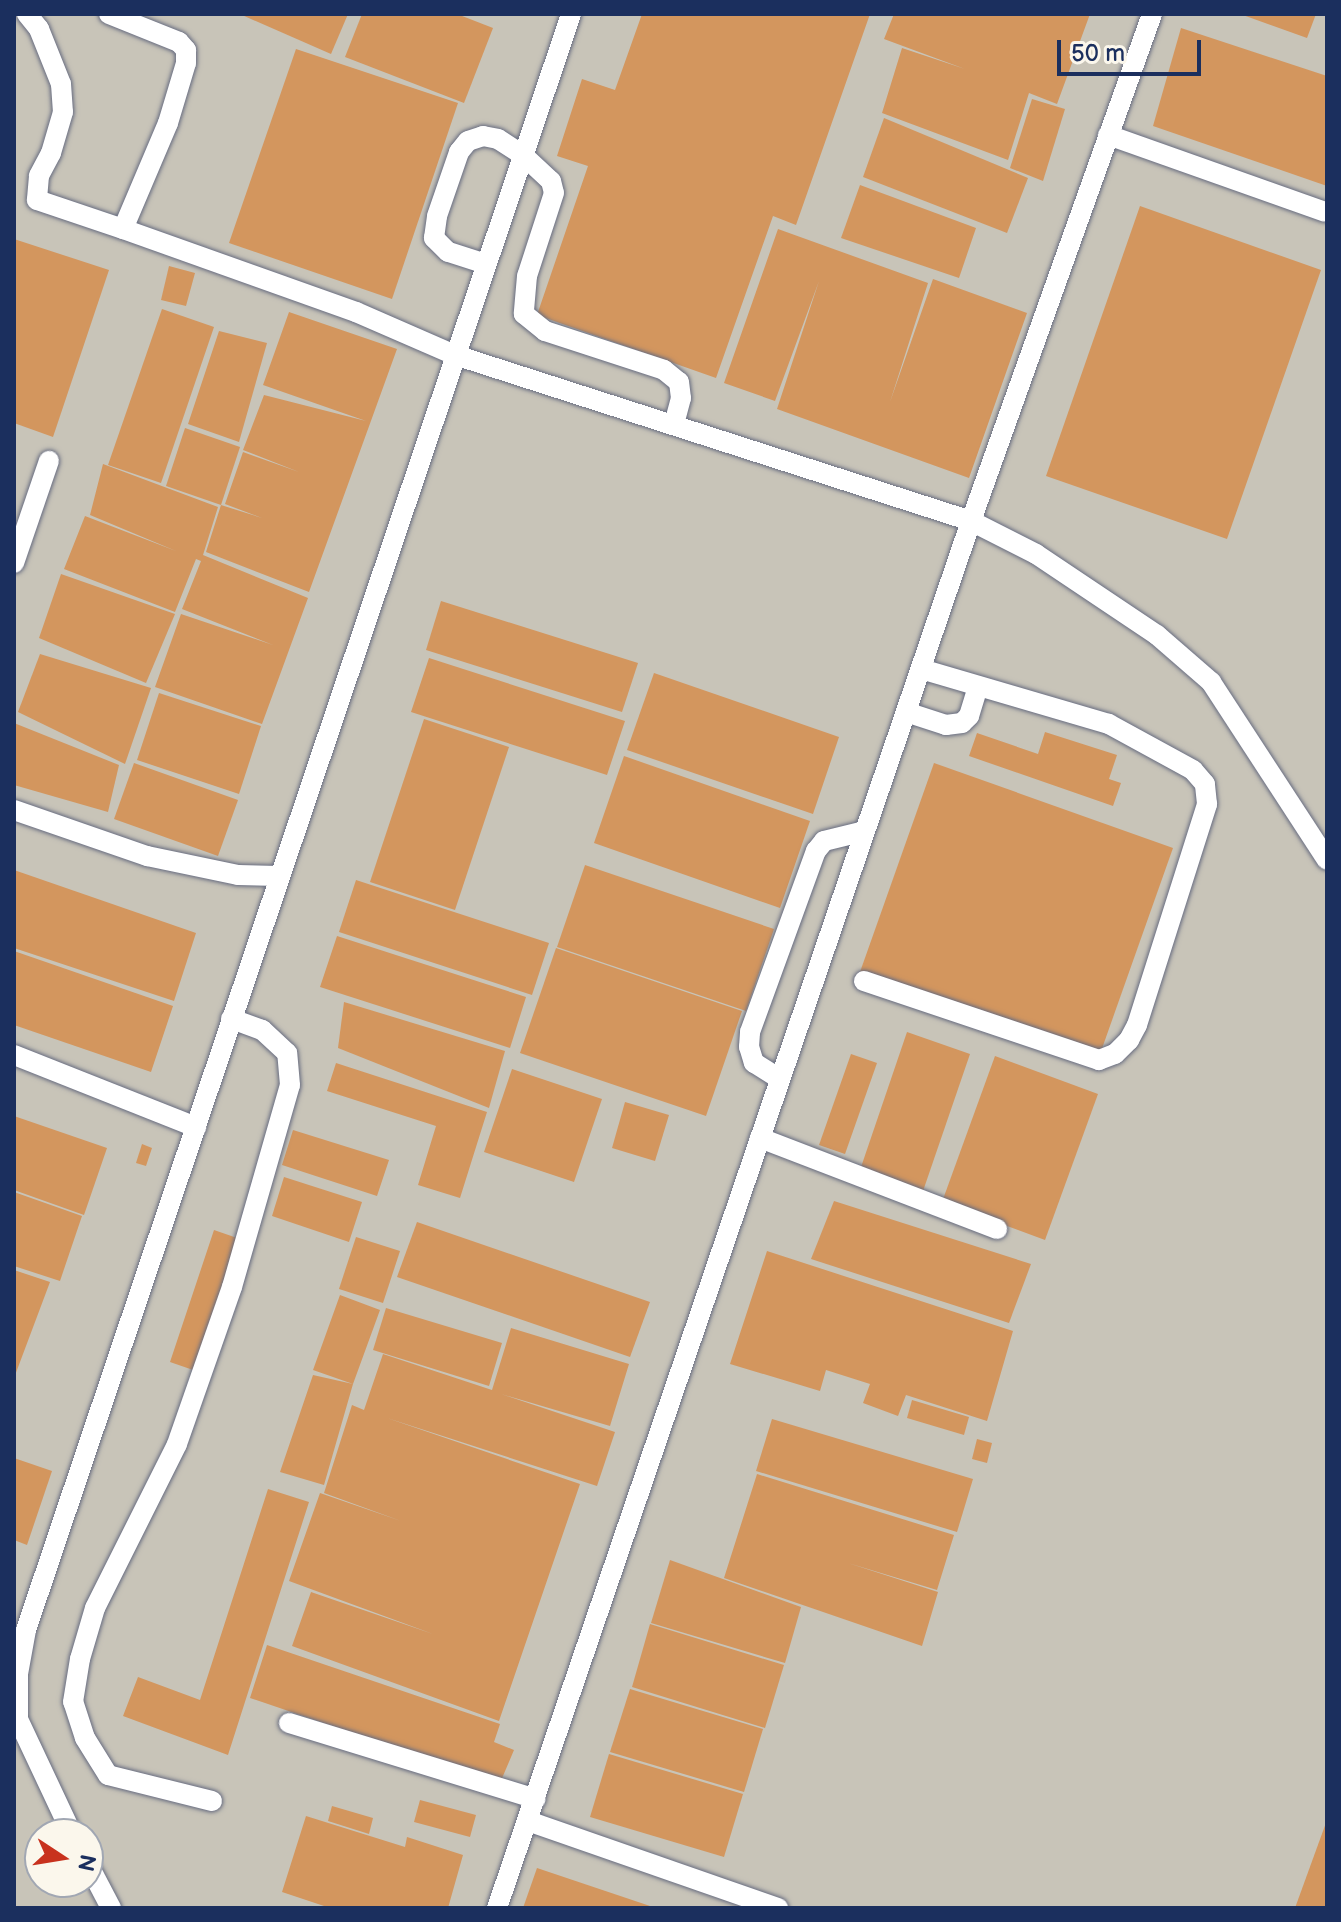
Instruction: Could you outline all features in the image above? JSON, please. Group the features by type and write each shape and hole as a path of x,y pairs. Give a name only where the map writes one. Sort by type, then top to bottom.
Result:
{"lane":[{"path":"27,14 39,29 61,84 63,112 51,153 39,176 37,200 356,312 455,355 971,521 1036,554 1157,635 1211,682 1327,860"},
{"path":"109,14 155,30 186,50 184,79 123,229"},
{"path":"64,1818 18,1719 18,1674 26,1630 571,14"},
{"path":"497,1908 971,521 1152,14"},
{"path":"1108,135 1325,212"},
{"path":"486,264 448,252 434,238 437,216 459,152 468,141 483,136 498,139 524,156 551,181 554,193 527,276 524,314 545,331 664,370 679,382 681,398 674,425"},
{"path":"14,563 49,461"},
{"path":"864,981 1099,1060 1115,1054 1129,1040 1137,1025 1207,804 1205,784 1193,770 1109,724 921,669"},
{"path":"906,712 946,725 962,723 969,716 978,686"},
{"path":"14,810 147,856 238,875 278,876"},
{"path":"780,1079 754,1063 749,1047 750,1032 816,851 824,841 865,831"},
{"path":"212,1801 108,1775 85,1738 73,1702 80,1659 95,1608 177,1444 232,1287 290,1085 287,1053 262,1030 231,1019"},
{"path":"14,1055 196,1127"},
{"path":"760,1138 997,1229"},
{"path":"289,1723 536,1799"},
{"path":"528,1821 731,1900 778,1908"}],"shaded area":[{"path":"14,14 1327,14 1327,1908 14,1908"}],"building":[{"path":"243,14 348,14 331,54 242,15"},
{"path":"362,14 457,14 493,28 464,103 345,57"},
{"path":"642,14 870,14 796,225 773,216 716,378 537,315 588,166 557,156 582,79 615,90"},
{"path":"894,14 1090,14 1057,104 1029,93 1008,160 882,113 902,48 965,69 884,39"},
{"path":"1240,14 1316,14 1307,38"},
{"path":"1181,28 1327,76 1327,186 1153,126"},
{"path":"296,49 458,103 392,299 229,243"},
{"path":"1032,99 1065,109 1043,181 1010,168"},
{"path":"884,118 1028,178 1007,233 863,177"},
{"path":"860,185 976,228 959,278 841,238"},
{"path":"1140,206 1321,270 1227,539 1046,476"},
{"path":"778,229 928,283 890,402 933,279 1027,313 969,478 777,409 819,281 775,401 724,383"},
{"path":"14,239 109,270 53,437 14,423"},
{"path":"169,266 195,273 186,306 161,300"},
{"path":"162,309 214,327 161,483 108,465"},
{"path":"289,312 397,349 309,592 206,552 221,505 262,518 225,504 243,452 299,472 243,450 264,395 366,421 263,385"},
{"path":"219,331 267,343 239,442 188,424"},
{"path":"185,428 240,447 221,505 166,486"},
{"path":"103,464 218,507 203,555 308,598 262,724 155,687 181,614 273,645 182,609 201,561 196,559 175,612 64,569 85,516 176,551 90,515"},
{"path":"61,574 175,614 146,683 39,638"},
{"path":"441,601 638,663 622,712 426,650"},
{"path":"40,654 151,688 125,764 18,712"},
{"path":"429,658 625,721 607,775 411,712"},
{"path":"654,673 839,737 813,814 627,750"},
{"path":"159,693 261,726 239,794 137,760"},
{"path":"424,719 509,747 455,910 370,882"},
{"path":"14,723 119,765 108,812 14,785"},
{"path":"1045,732 1117,755 1109,779 1121,783 1113,806 969,756 977,733 1038,754"},
{"path":"624,756 810,821 780,908 594,843"},
{"path":"134,763 238,800 218,856 114,819"},
{"path":"934,763 1173,848 1099,1057 860,972"},
{"path":"585,865 774,929 746,1011 557,947"},
{"path":"14,870 196,933 174,1001 14,948"},
{"path":"356,880 549,943 532,995 339,932"},
{"path":"337,936 526,997 510,1048 320,987"},
{"path":"556,948 742,1011 706,1116 520,1053"},
{"path":"14,951 173,1006 151,1072 14,1025"},
{"path":"344,1002 505,1051 489,1108 338,1048"},
{"path":"907,1032 970,1054 922,1194 859,1173"},
{"path":"851,1054 877,1063 845,1154 819,1145"},
{"path":"995,1056 1098,1094 1045,1240 942,1202"},
{"path":"336,1063 487,1112 460,1198 418,1185 436,1126 327,1091"},
{"path":"512,1069 602,1099 574,1182 484,1152"},
{"path":"625,1102 669,1115 655,1161 612,1148"},
{"path":"14,1116 107,1148 84,1215 14,1190"},
{"path":"293,1130 389,1160 377,1196 282,1165"},
{"path":"142,1144 152,1148 146,1166 136,1163"},
{"path":"284,1177 362,1202 349,1242 272,1216"},
{"path":"14,1192 82,1216 60,1281 14,1266"},
{"path":"834,1201 1031,1264 1009,1323 811,1259"},
{"path":"417,1222 650,1302 630,1357 397,1277"},
{"path":"214,1230 240,1239 196,1371 170,1362"},
{"path":"356,1237 400,1251 383,1303 339,1289"},
{"path":"767,1251 1013,1331 987,1421 906,1395 898,1416 863,1403 870,1384 826,1370 820,1391 730,1364"},
{"path":"14,1270 50,1282 14,1378"},
{"path":"340,1295 380,1310 353,1384 313,1370"},
{"path":"386,1308 502,1343 489,1386 373,1350"},
{"path":"511,1328 629,1364 610,1426 501,1394 615,1432 597,1486 387,1418 580,1484 499,1721 292,1646 311,1592 433,1634 289,1581 320,1493 401,1521 324,1493 352,1405 364,1410 383,1354 492,1390"},
{"path":"313,1375 353,1384 324,1485 280,1472"},
{"path":"912,1400 969,1417 964,1435 907,1418"},
{"path":"772,1419 973,1479 957,1532 756,1471"},
{"path":"977,1439 992,1443 987,1463 972,1459"},
{"path":"14,1458 52,1471 27,1545 14,1540"},
{"path":"757,1474 954,1535 937,1590 848,1563 938,1592 922,1646 724,1578"},
{"path":"268,1489 309,1502 228,1755 123,1716 138,1677 200,1700"},
{"path":"670,1560 801,1607 785,1663 651,1623"},
{"path":"650,1624 784,1665 765,1728 632,1687"},
{"path":"267,1645 500,1724 494,1742 514,1750 500,1783 250,1698"},
{"path":"630,1689 763,1729 744,1792 610,1752"},
{"path":"609,1754 743,1794 724,1857 590,1817"},
{"path":"420,1800 476,1815 470,1837 414,1822"},
{"path":"332,1806 373,1818 369,1834 328,1821"},
{"path":"306,1816 405,1847 407,1837 463,1855 448,1908 330,1908 282,1892"},
{"path":"1327,1820 1327,1908 1295,1908"},
{"path":"537,1868 653,1907 653,1908 523,1908"}]}
